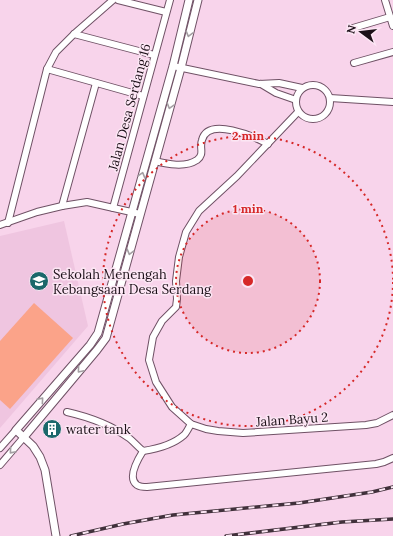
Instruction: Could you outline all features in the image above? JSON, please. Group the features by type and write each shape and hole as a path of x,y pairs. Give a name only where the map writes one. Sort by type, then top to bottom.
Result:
{"street":[{"path":"8,222 47,69 56,52 74,34 114,0"},
{"path":"118,0 166,12"},
{"name":"Jalan Desa Serdang 16","path":"113,208 170,0"},
{"path":"0,448 90,345 98,333 173,66 189,0"},
{"path":"0,465 106,338 198,0"},
{"path":"385,0 393,26"},
{"path":"353,28 390,17"},
{"path":"74,34 154,55"},
{"path":"354,63 393,52"},
{"path":"173,66 260,84 279,83 302,88"},
{"path":"47,69 143,96"},
{"path":"62,206 96,83"},
{"path":"260,84 276,93 296,100"},
{"path":"311,84 321,86 330,98 327,112 319,118 314,119 308,119 298,112 296,100 299,91 302,88 311,84"},
{"path":"330,98 393,102"},
{"path":"298,112 237,176 199,211 186,232 179,257 176,281 176,307 162,321 153,337 149,360 156,382 172,407 191,424 184,435 172,442 156,449 143,451 133,470 133,478 135,484 147,487 376,464 393,458"},
{"path":"155,161 187,164 197,160 201,156 201,140 208,132 217,129 240,132 258,138 268,144"},
{"path":"0,225 37,212 87,202 140,214"},
{"path":"67,412 91,419 107,426 129,439 143,451"},
{"name":"Jalan Bayu 2","path":"191,424 218,431 243,433 366,425 377,423 393,415"},
{"path":"16,430 33,446 46,470 56,536"}],"shaded area":[{"name":"Sekolah Menengah Kebangsaan Desa Serdang","path":"64,221 88,326 0,428 0,236"},
{"path":"34,303 73,338 10,409 0,400 0,341"}],"railway":[{"path":"71,536 123,524 173,515 299,503 372,492 393,487"},
{"path":"226,536 342,522 393,519"}],"place":[{"name":"Sekolah Menengah Kebangsaan Desa Serdang","path":"39,281"},
{"name":"water tank","path":"52,429"}]}
